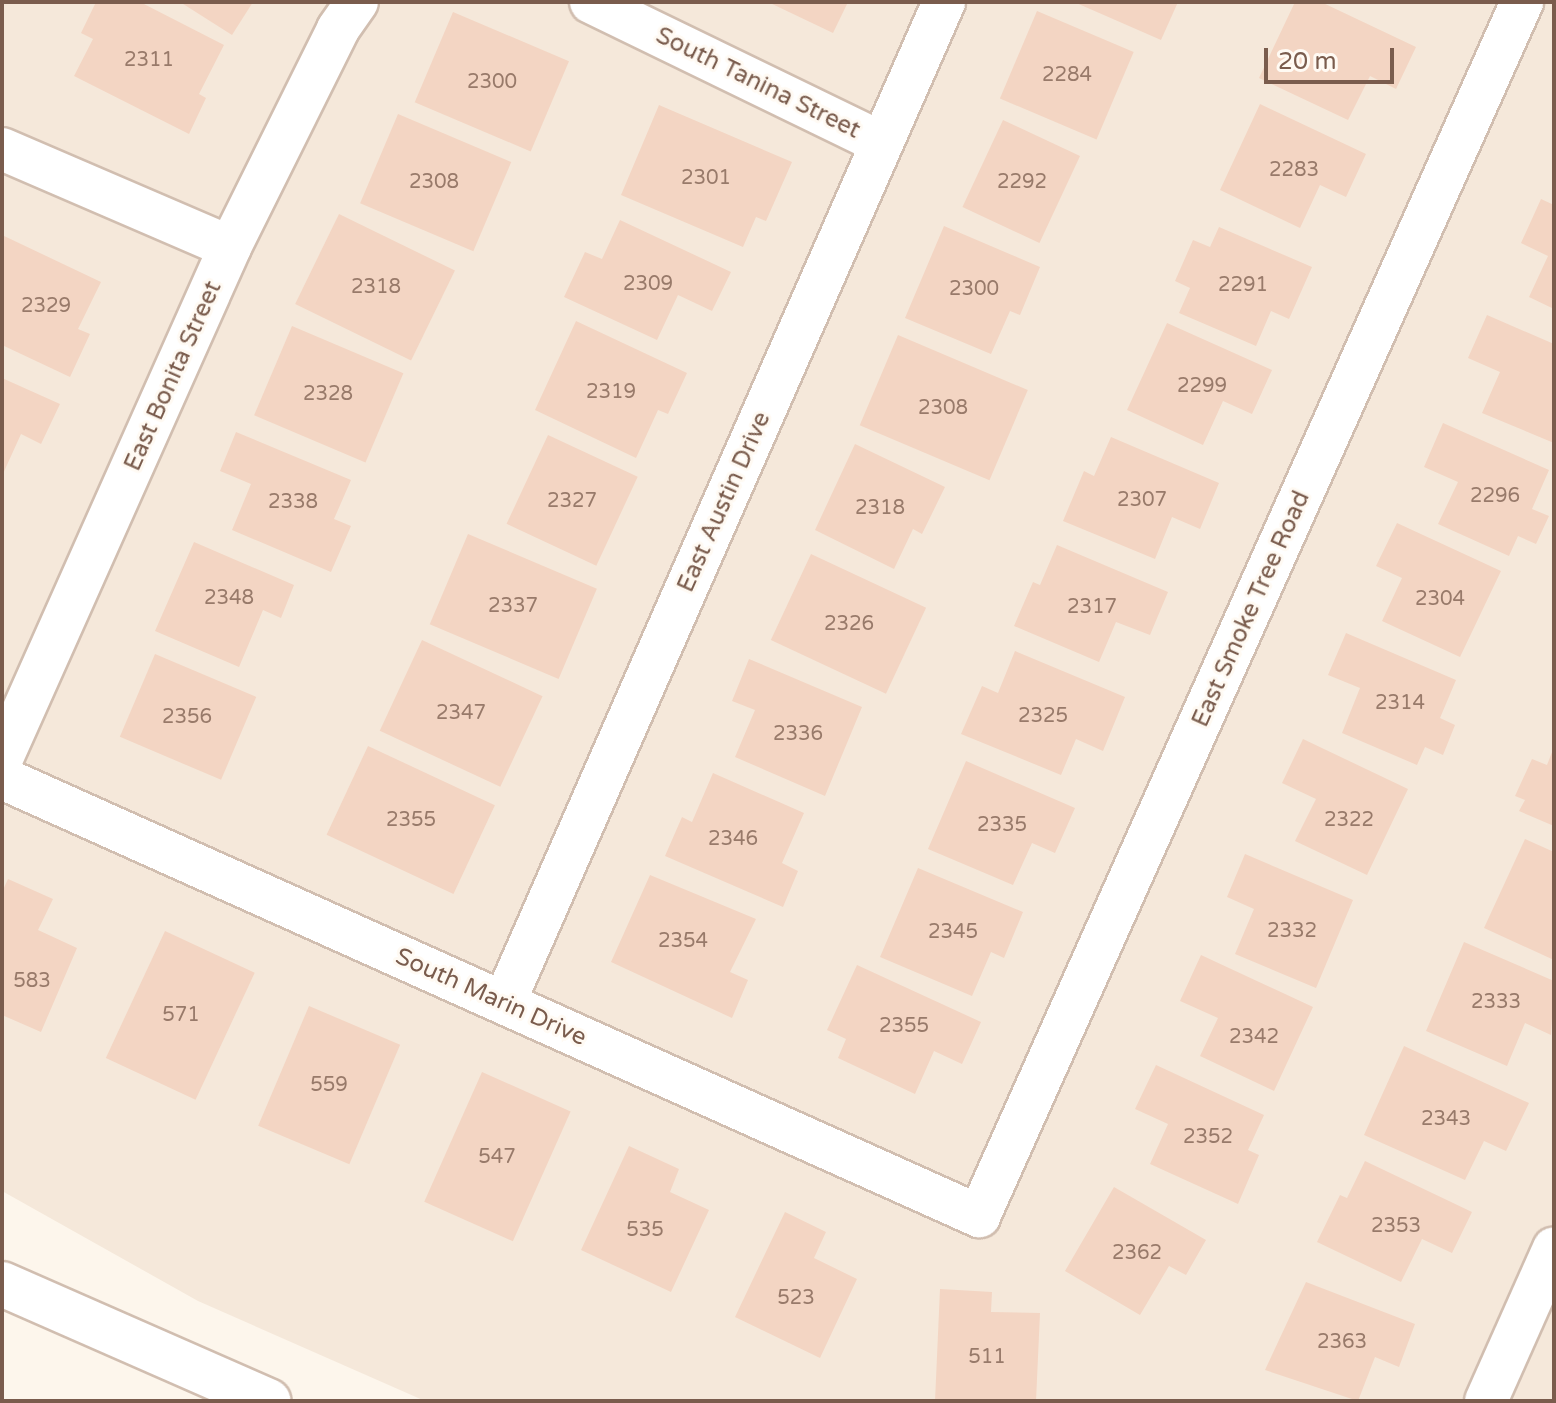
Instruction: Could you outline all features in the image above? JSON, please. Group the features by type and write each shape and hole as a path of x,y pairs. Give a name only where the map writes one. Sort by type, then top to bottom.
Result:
{"main road":[{"path":"2,1284 268,1401"}],"street":[{"name":"East Bonita Street","path":"2,758 230,247 338,29 357,2"},
{"name":"South Tanina Street","path":"591,2 882,143"},
{"name":"East Austin Drive","path":"504,1003 944,2"},
{"name":"East Smoke Tree Road","path":"979,1216 1522,2"},
{"path":"2,149 230,247"},
{"name":"South Marin Drive","path":"2,778 979,1216"},
{"path":"1486,1401 1554,1248"}],"shaded area":[{"path":"2,2 1554,2 1554,1401 425,1401 198,1301 2,1191"}],"building":[{"path":"96,2 140,2 224,45 199,94 206,98 189,134 74,76 93,39 81,33"},
{"path":"180,2 253,2 232,35"},
{"path":"768,2 848,2 833,33"},
{"path":"1074,2 1178,2 1161,40"},
{"path":"1295,2 1321,2 1416,47 1396,89 1370,76 1348,120 1259,78"},
{"path":"1037,11 1134,52 1097,139 1000,98"},
{"path":"453,12 569,61 531,151 415,102"},
{"path":"1260,104 1366,154 1346,197 1320,185 1300,228 1220,190"},
{"path":"659,105 792,162 766,221 756,217 743,247 621,195"},
{"path":"398,114 511,162 473,251 360,203"},
{"path":"1003,120 1080,156 1039,243 962,207"},
{"path":"1541,199 1554,205 1554,309 1529,297 1548,256 1521,243"},
{"path":"339,214 455,271 411,360 295,304"},
{"path":"620,220 731,272 712,311 678,295 657,340 564,297 585,252 602,259"},
{"path":"944,226 1040,267 1020,315 1010,311 991,354 905,318"},
{"path":"1219,227 1312,267 1289,319 1271,311 1256,346 1179,313 1190,288 1175,281 1193,240 1210,247"},
{"path":"2,235 101,282 78,329 90,334 70,377 2,345"},
{"path":"1487,315 1554,344 1554,443 1482,413 1500,372 1468,358"},
{"path":"576,321 687,373 668,414 658,410 636,458 535,410"},
{"path":"1167,323 1272,370 1252,414 1223,401 1203,445 1127,410"},
{"path":"292,326 403,373 365,463 254,415"},
{"path":"898,335 1028,390 989,480 860,425"},
{"path":"2,378 60,404 41,444 21,434 2,476"},
{"path":"1443,423 1549,470 1532,509 1549,516 1536,544 1518,536 1509,556 1438,524 1458,482 1424,467"},
{"path":"236,432 351,480 334,519 351,526 331,572 232,530 251,484 220,471"},
{"path":"548,435 638,477 596,566 507,524"},
{"path":"1111,437 1219,483 1200,529 1172,517 1155,559 1063,521 1084,471 1094,476"},
{"path":"855,444 945,487 922,534 913,529 894,569 815,530"},
{"path":"1397,523 1501,571 1460,657 1382,621 1402,578 1376,566"},
{"path":"468,534 597,589 559,679 430,624"},
{"path":"194,542 294,585 281,618 263,610 239,667 155,631"},
{"path":"1057,545 1168,592 1150,635 1116,622 1099,662 1014,626 1033,582 1040,585"},
{"path":"811,554 926,608 886,694 771,640"},
{"path":"1346,633 1456,680 1440,718 1455,725 1443,755 1425,747 1417,765 1342,733 1360,688 1328,675"},
{"path":"422,640 543,696 500,787 380,731"},
{"path":"1015,651 1125,697 1103,751 1076,739 1061,775 961,734 982,686 998,693"},
{"path":"155,654 256,697 221,780 120,737"},
{"path":"749,659 862,707 825,796 735,757 755,710 732,701"},
{"path":"1303,739 1408,789 1367,875 1295,841 1316,799 1282,783"},
{"path":"368,746 495,805 453,894 327,835"},
{"path":"1554,747 1554,826 1519,811 1525,800 1515,796 1532,759 1547,765"},
{"path":"966,761 1075,808 1055,853 1032,843 1013,885 928,849"},
{"path":"713,773 804,813 782,863 798,871 783,907 665,856 682,817 692,822"},
{"path":"1525,839 1554,852 1554,960 1484,928"},
{"path":"1245,854 1353,900 1316,988 1235,954 1254,909 1227,897"},
{"path":"918,868 1023,912 1004,958 991,952 972,996 880,957"},
{"path":"650,875 756,919 730,972 748,980 732,1018 611,962"},
{"path":"8,879 53,899 38,930 77,948 41,1032 2,1015 2,892"},
{"path":"165,931 255,973 196,1100 106,1058"},
{"path":"1464,942 1554,981 1551,1035 1525,1023 1507,1066 1426,1031"},
{"path":"1201,955 1313,1007 1274,1091 1200,1056 1218,1018 1180,1001"},
{"path":"857,965 981,1022 962,1064 934,1051 915,1094 838,1058 846,1039 827,1030"},
{"path":"309,1006 400,1045 349,1164 258,1126"},
{"path":"1404,1046 1529,1103 1506,1151 1484,1141 1465,1180 1364,1135"},
{"path":"1156,1065 1264,1115 1248,1150 1259,1155 1238,1204 1150,1164 1168,1124 1135,1109"},
{"path":"482,1072 571,1111 513,1241 424,1202"},
{"path":"629,1146 679,1169 670,1192 709,1210 671,1292 581,1250"},
{"path":"1365,1161 1472,1212 1452,1253 1422,1239 1401,1282 1317,1242 1340,1195 1347,1198"},
{"path":"1114,1187 1206,1240 1186,1275 1169,1266 1140,1315 1065,1271"},
{"path":"785,1212 826,1232 814,1258 857,1279 820,1358 735,1317"},
{"path":"1306,1282 1415,1324 1399,1367 1375,1357 1358,1401 1265,1370"},
{"path":"940,1289 992,1292 991,1312 1040,1313 1036,1401 935,1401"}]}
